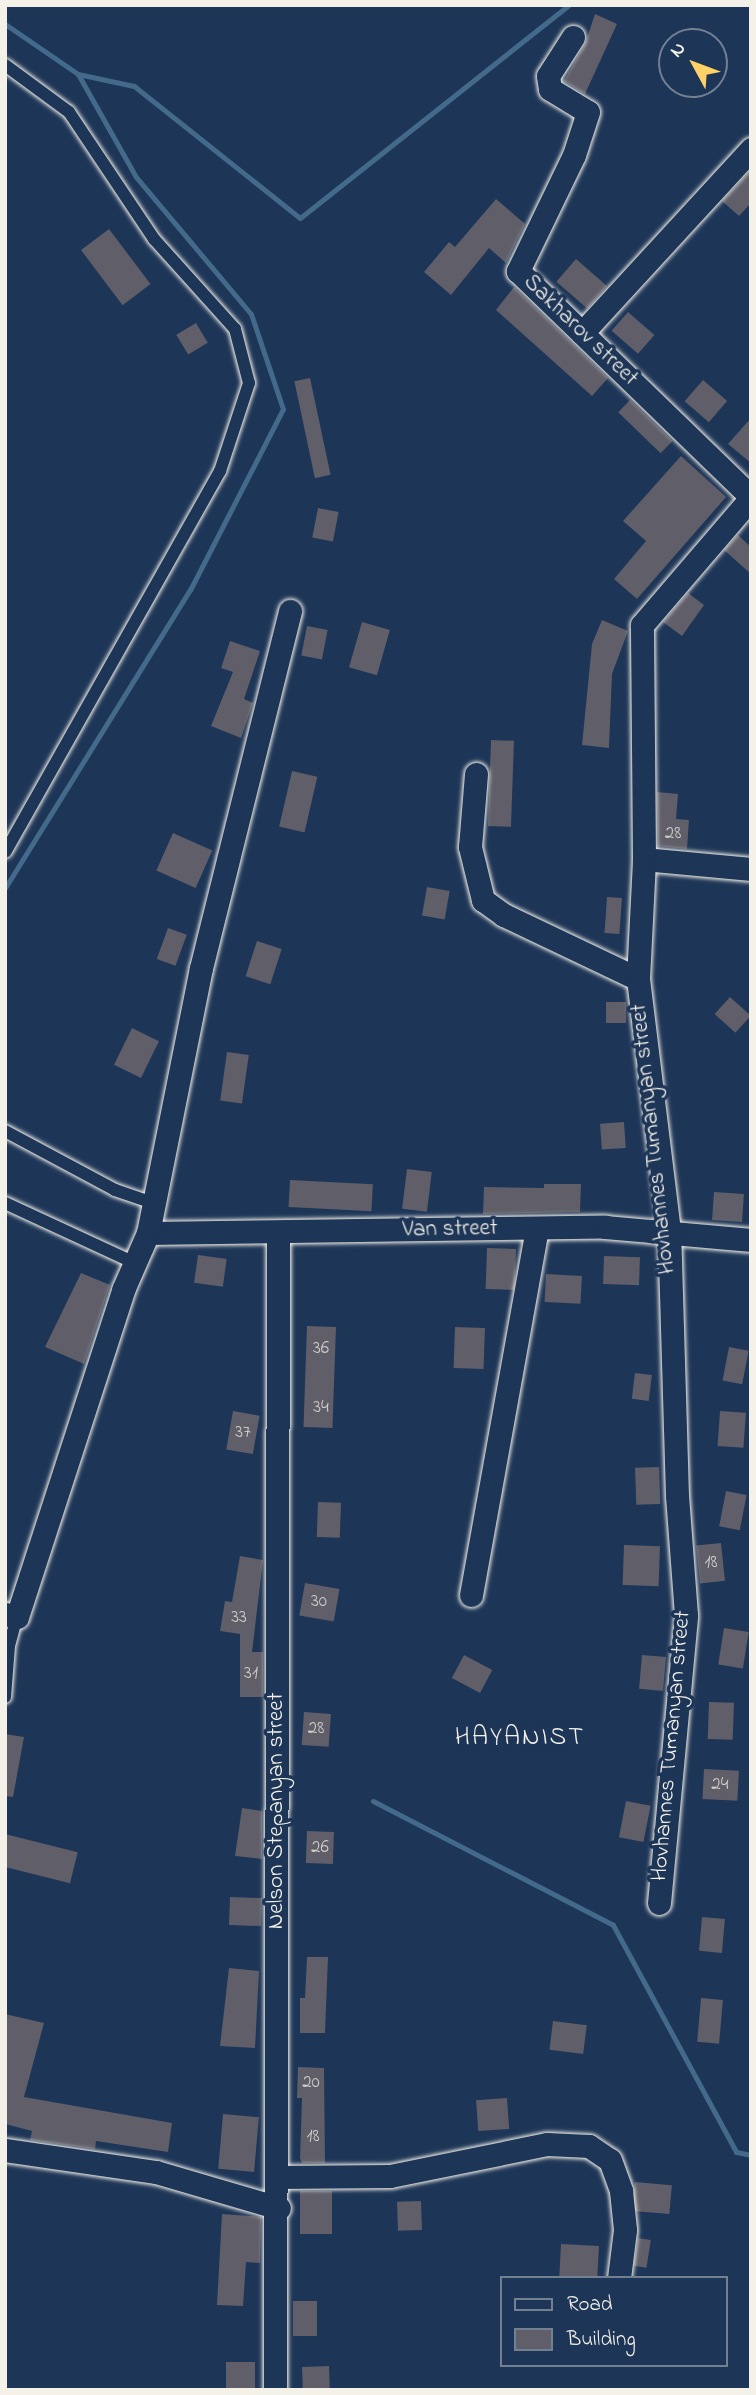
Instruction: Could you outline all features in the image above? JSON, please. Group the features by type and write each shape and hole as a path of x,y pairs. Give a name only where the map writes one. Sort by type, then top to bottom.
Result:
{"street":[{"name":"Sakharov street","path":"573,37 548,76 550,89 588,112 575,155 518,271 751,498"},
{"path":"582,333 751,149"},
{"name":"Hovhannes Tumanyan street","path":"659,1903 686,1615 677,1496 668,1231 638,979 644,859 642,625 751,498"},
{"path":"11,1616 135,1263 148,1233 201,968 290,611"},
{"path":"476,774 470,847 483,900 504,915 638,979"},
{"path":"644,859 751,869"},
{"path":"471,1595 537,1229"},
{"name":"Van street","path":"148,1233 537,1229 668,1231 751,1240"},
{"name":"Nelson Stepanyan street","path":"275,2390 279,2208 278,1232"},
{"path":"277,2177 390,2176 547,2144 589,2146 610,2160 621,2191 625,2230 619,2276"},
{"path":"5,2150 156,2172 206,2183 279,2208"}],"lane":[{"path":"5,65 69,112 154,239 235,329 249,383 220,471 5,852"},
{"path":"5,1131 115,1190 152,1203"},
{"path":"5,1203 135,1263"},
{"path":"5,1697 11,1616"}],"building":[{"path":"595,14 617,24 585,94 564,81 585,44"},
{"path":"751,170 751,203 739,216 722,201"},
{"path":"496,199 525,224 506,263 489,248 451,295 424,272 449,242 455,247"},
{"path":"109,229 151,284 123,305 81,250"},
{"path":"576,259 607,286 587,309 556,282"},
{"path":"514,287 608,378 592,396 496,310"},
{"path":"628,312 654,335 638,354 612,331"},
{"path":"196,323 208,343 188,355 176,335"},
{"path":"310,378 331,475 315,478 294,381"},
{"path":"703,380 727,401 709,422 685,401"},
{"path":"630,400 672,441 661,453 618,412"},
{"path":"751,418 751,463 728,444"},
{"path":"681,456 726,497 637,599 614,579 646,541 623,521"},
{"path":"318,508 339,512 333,541 312,537"},
{"path":"738,535 751,547 751,574 724,550"},
{"path":"688,593 704,605 682,636 663,622"},
{"path":"602,620 628,631 612,674 609,748 582,745 592,644"},
{"path":"362,622 390,630 377,675 349,667"},
{"path":"307,626 328,630 322,659 301,655"},
{"path":"230,641 260,651 244,699 253,703 241,738 211,726 233,672 221,668"},
{"path":"491,740 514,741 511,827 488,826"},
{"path":"292,771 317,777 305,832 279,827"},
{"path":"657,792 678,794 676,819 689,820 687,849 658,846"},
{"path":"173,833 212,850 196,888 156,870"},
{"path":"427,887 450,891 445,920 422,916"},
{"path":"607,897 622,898 619,934 604,933"},
{"path":"168,928 187,935 176,966 157,959"},
{"path":"257,941 282,949 270,984 246,976"},
{"path":"730,997 751,1016 735,1033 715,1014"},
{"path":"606,1002 626,1002 626,1023 606,1023"},
{"path":"132,1028 159,1041 141,1078 114,1065"},
{"path":"227,1052 249,1055 242,1104 220,1101"},
{"path":"624,1122 626,1148 602,1150 600,1124"},
{"path":"407,1169 432,1172 427,1212 402,1209"},
{"path":"290,1180 373,1184 371,1211 289,1207"},
{"path":"544,1184 581,1184 580,1212 483,1214 484,1187 544,1188"},
{"path":"714,1192 744,1194 742,1222 712,1220"},
{"path":"487,1248 516,1249 515,1290 486,1289"},
{"path":"198,1255 227,1259 223,1287 194,1283"},
{"path":"604,1256 640,1257 639,1285 603,1284"},
{"path":"81,1273 110,1285 84,1364 45,1347"},
{"path":"546,1274 582,1276 580,1304 545,1302"},
{"path":"307,1326 336,1327 332,1428 303,1427"},
{"path":"455,1327 485,1328 484,1369 454,1368"},
{"path":"729,1347 749,1351 742,1384 723,1380"},
{"path":"635,1373 652,1375 649,1401 632,1399"},
{"path":"233,1411 260,1416 253,1454 226,1449"},
{"path":"720,1411 746,1413 743,1448 718,1446"},
{"path":"659,1467 660,1504 636,1505 635,1468"},
{"path":"726,1491 747,1495 740,1530 719,1526"},
{"path":"318,1502 341,1503 340,1538 317,1537"},
{"path":"721,1543 725,1581 700,1583 696,1546"},
{"path":"624,1545 660,1546 659,1586 623,1585"},
{"path":"240,1556 263,1560 252,1652 263,1652 263,1697 240,1697 240,1634 220,1631 225,1601 232,1602"},
{"path":"305,1583 339,1589 334,1622 299,1615"},
{"path":"724,1628 749,1632 743,1668 718,1665"},
{"path":"464,1655 492,1670 480,1693 452,1678"},
{"path":"642,1655 666,1657 663,1691 639,1689"},
{"path":"709,1702 734,1703 733,1740 708,1739"},
{"path":"304,1712 331,1714 329,1747 302,1745"},
{"path":"5,1734 24,1737 13,1797 5,1796"},
{"path":"704,1769 739,1771 737,1801 702,1799"},
{"path":"626,1801 651,1806 643,1842 619,1837"},
{"path":"242,1808 262,1811 262,1859 235,1856"},
{"path":"307,1831 334,1832 333,1864 306,1863"},
{"path":"5,1834 78,1852 70,1883 5,1867"},
{"path":"230,1897 262,1898 261,1926 229,1925"},
{"path":"702,1917 725,1919 722,1953 699,1951"},
{"path":"307,1957 328,1957 325,2033 300,2033 300,1998 305,1998"},
{"path":"229,1968 259,1971 255,2048 220,2046"},
{"path":"701,1998 723,2000 719,2044 697,2042"},
{"path":"5,2014 44,2023 24,2097 172,2123 168,2152 96,2141 95,2149 30,2140 32,2131 5,2124"},
{"path":"553,2021 587,2025 583,2054 549,2050"},
{"path":"298,2067 324,2068 325,2163 302,2163 300,2158 302,2098 297,2098"},
{"path":"507,2098 509,2129 478,2131 476,2100"},
{"path":"223,2114 259,2117 254,2172 218,2169"},
{"path":"635,2182 672,2185 669,2214 632,2211"},
{"path":"300,2191 332,2191 332,2234 300,2234"},
{"path":"421,2201 422,2230 398,2231 397,2202"},
{"path":"222,2214 261,2217 260,2263 246,2262 243,2306 217,2305"},
{"path":"638,2238 651,2240 646,2268 634,2266"},
{"path":"561,2244 599,2246 597,2276 559,2276"},
{"path":"293,2301 317,2301 317,2336 293,2336"},
{"path":"226,2362 255,2362 255,2390 226,2390"},
{"path":"329,2366 330,2390 303,2390 302,2367"}],"waterway":[{"path":"5,24 78,74 134,86 300,218 569,5"},
{"path":"5,888 190,590 283,409 251,314 136,177 78,74"},
{"path":"373,1801 613,1925 736,2152 751,2155"}],"district":[{"name":"HAYANIST","path":"520,1739"}]}
